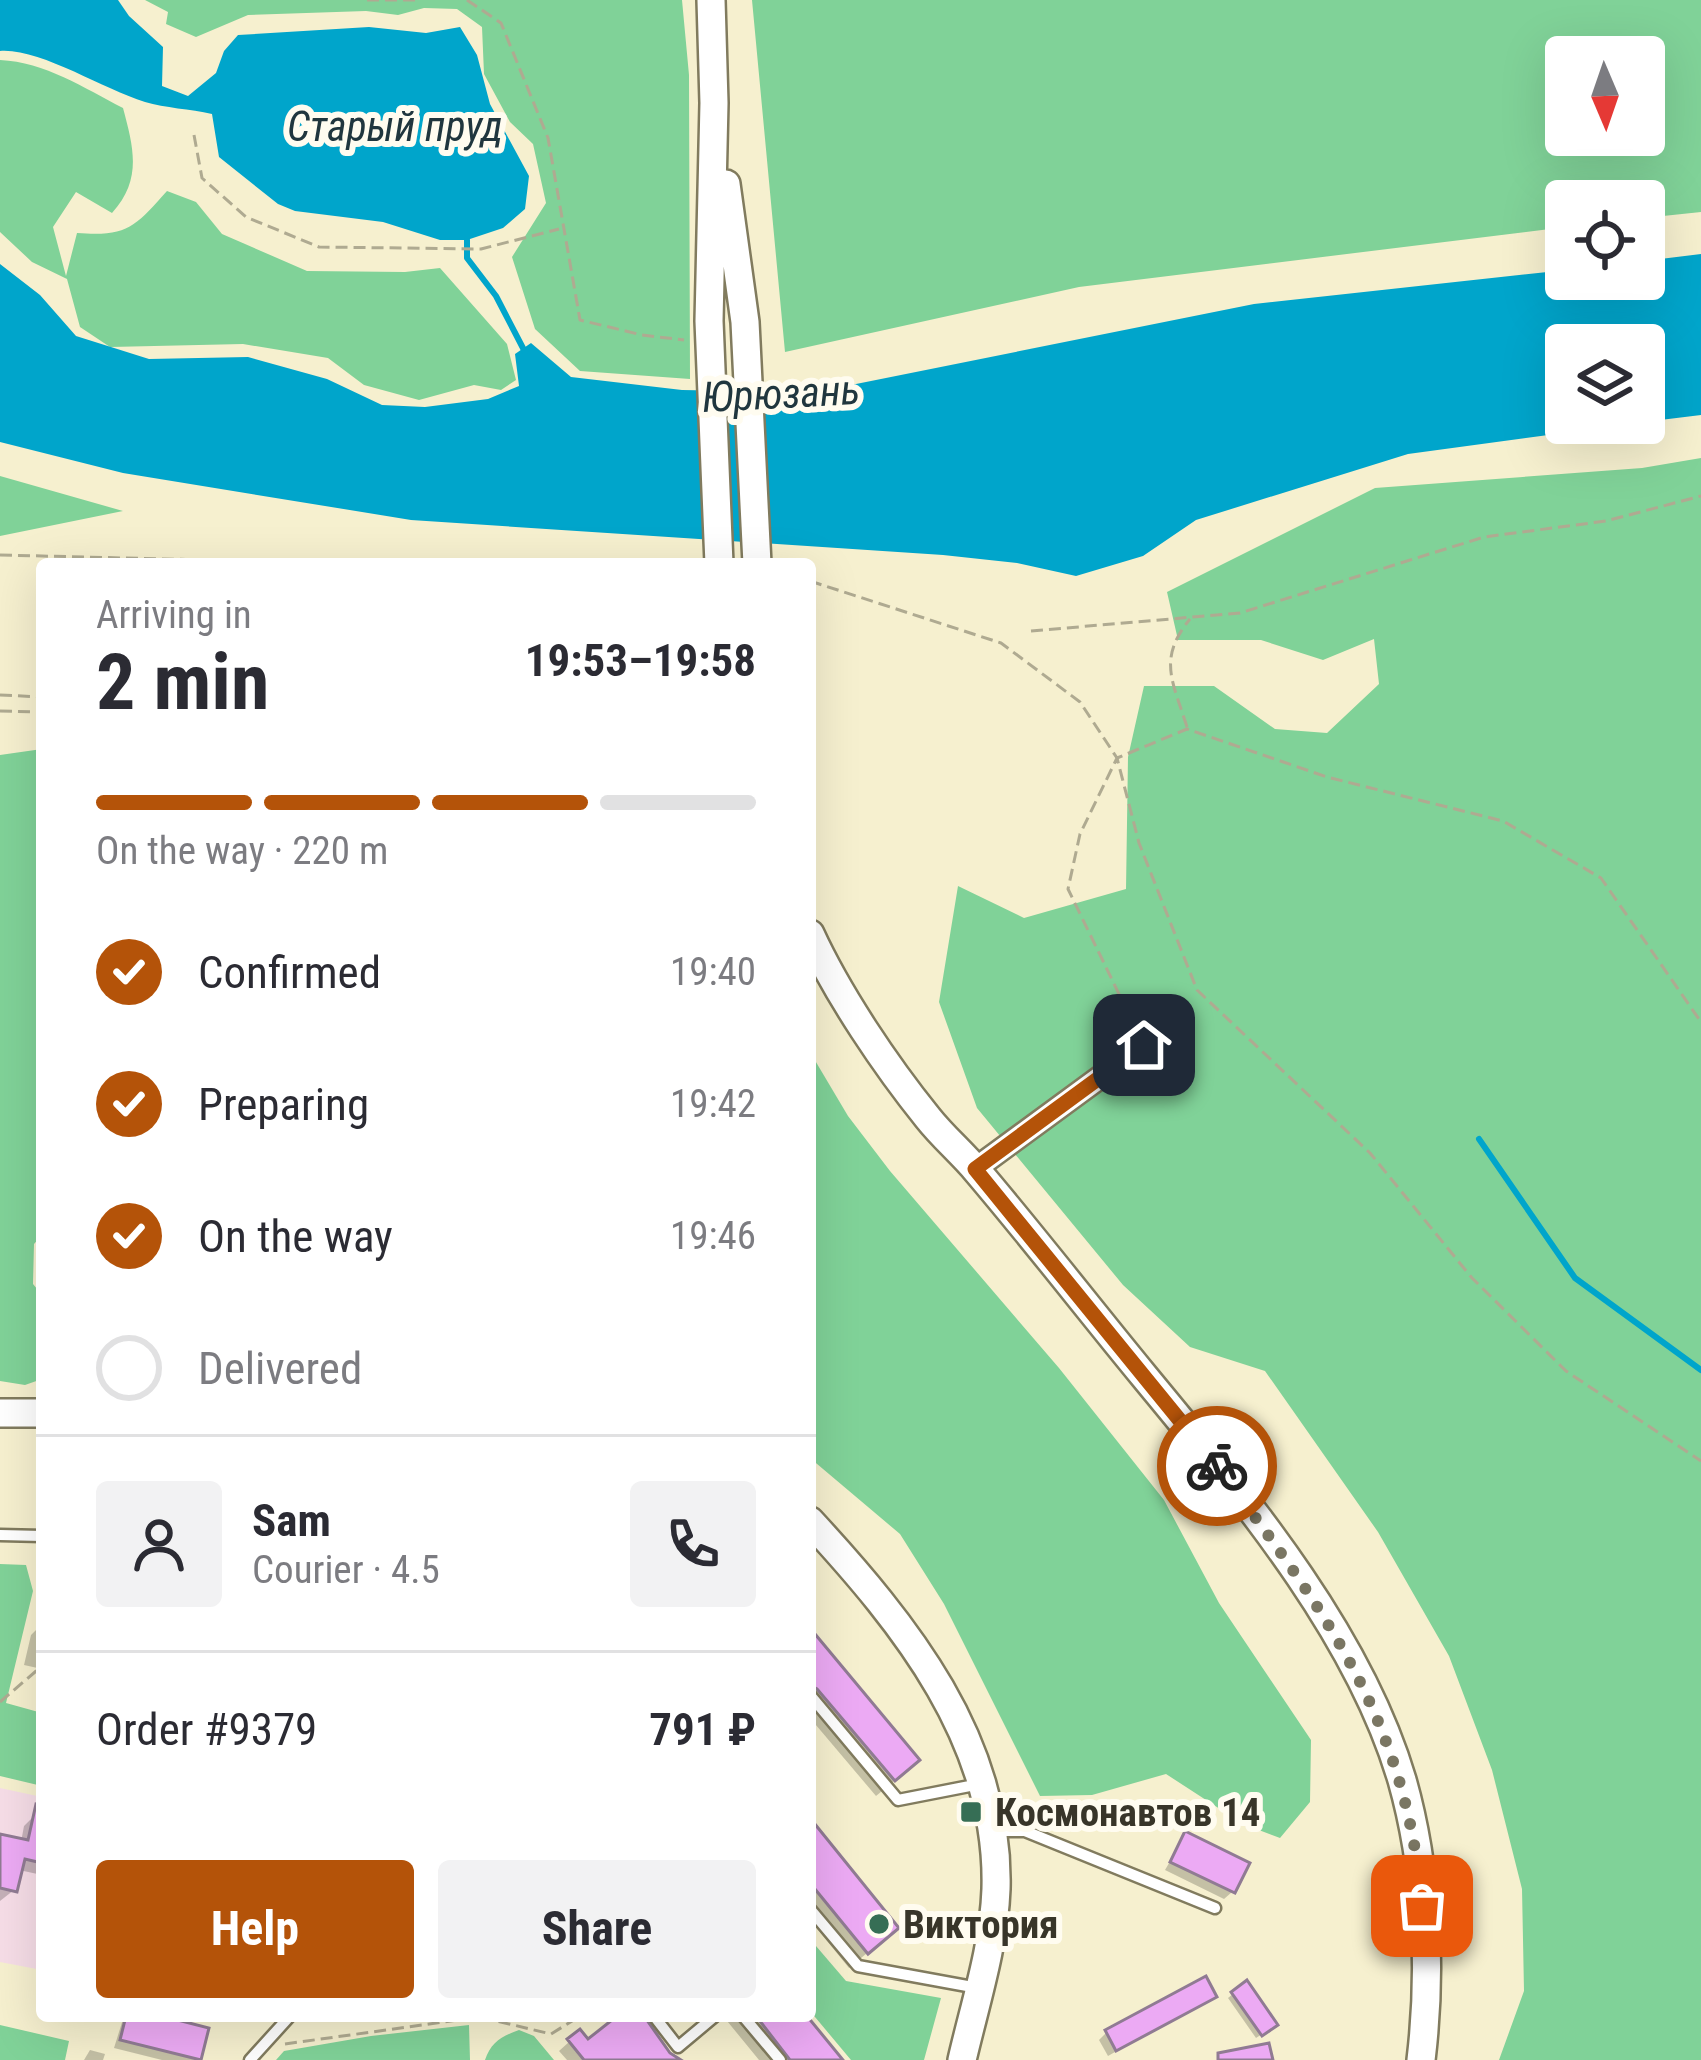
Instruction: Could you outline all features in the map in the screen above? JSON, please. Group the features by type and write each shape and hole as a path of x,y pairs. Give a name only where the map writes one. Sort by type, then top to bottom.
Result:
{"main road":[{"path":"711,0 714,103 709,321 719,558"},
{"path":"714,103 745,322 757,558"},
{"path":"816,944 880,1054 928,1118 1196,1438 1272,1540 1378,1713 1402,1782 1419,1870 1426,1958 1421,2060"},
{"path":"0,1413 36,1413"},
{"path":"816,1527 850,1564 935,1676 984,1784 996,1887 992,1933 962,2060"}],"street":[{"path":"975,1169 1144,1045"}],"lane":[{"path":"0,1535 36,1536"},
{"path":"816,1702 898,1800 984,1784"},
{"path":"993,1831 1025,1831 1215,1908"},
{"path":"816,1916 858,1966 978,1988"},
{"path":"250,2060 285,2022"},
{"path":"659,2022 678,2047 708,2022"},
{"path":"748,2022 781,2060"}],"path":[{"path":"367,0 419,0"},
{"path":"467,0 501,23 548,138 580,320 682,342 709,321"},
{"path":"194,135 202,178 246,217 319,247 481,249 561,228"},
{"path":"1030,631 1240,613 1484,536 1606,521 1701,496"},
{"path":"0,555 124,558"},
{"path":"816,583 1001,643 1080,702 1117,758 1139,843 1197,990 1370,1153 1472,1278 1565,1371 1701,1461"},
{"path":"1187,729 1169,660 1172,641 1191,618"},
{"path":"0,695 36,697"},
{"path":"0,711 36,712"},
{"path":"1144,1045 1068,889 1080,834 1117,758 1187,729 1327,777 1503,821 1523,832 1601,878 1701,1022"},
{"path":"0,1702 36,1671"},
{"path":"262,2047 444,2022"},
{"path":"501,2022 551,2034 570,2022"}],"shaded area":[{"path":"0,1788 36,1796 36,1969 0,1962"}],"green space":[{"path":"145,0 682,0 689,75 690,379 580,371 535,329 512,257 546,203 533,144 510,122 484,74 482,27 457,9 424,8 398,15 366,11 248,15 196,37 166,24 168,12"},
{"path":"752,0 1701,0 1701,212 1665,216 1665,180 1545,180 1545,230 1079,287 785,352"},
{"path":"0,60 48,71 123,108 133,164 128,188 112,213 76,192 53,227 66,276 77,233 129,227 167,191 196,202 222,234 307,271 440,268 507,344 516,380 501,390 474,385 419,400 364,385 328,358 243,344 110,347 80,327 67,279 32,262 0,232"},
{"path":"1701,458 1701,2060 1499,2060 1524,1991 1522,1889 1492,1770 1449,1656 1378,1532 1265,1371 1190,1347 1123,1285 977,1108 939,1002 958,886 1024,918 1126,889 1128,757 1144,686 1214,686 1275,729 1327,733 1379,684 1374,639 1323,660 1261,640 1178,640 1167,592 1375,488 1642,468"},
{"path":"0,476 123,511 0,536"},
{"path":"36,750 36,1381 25,1385 0,1381 0,755"},
{"path":"816,1062 848,1116 890,1171 1059,1368 1164,1500 1219,1603 1311,1740 1310,1802 1280,1838 1243,1824 1166,1774 1092,1795 1040,1796 944,1604 900,1534 816,1463"},
{"path":"0,1564 26,1565 33,1591 6,1703 36,1711 36,1785 0,1776"},
{"path":"816,1946 846,1981 941,1998 924,2060 851,2060 816,2018"},
{"path":"0,2025 69,2041 65,2060 0,2060"},
{"path":"469,2025 470,2060 276,2060 284,2051"},
{"path":"519,2030 534,2036 554,2060 485,2060 498,2040"}],"water":[{"name":"Старый пруд","path":"0,0 118,0 163,47 162,86 188,96 216,73 224,51 238,35 369,27 426,33 460,27 477,55 490,104 529,176 525,209 503,228 467,240 440,240 383,222 295,211 278,204 219,157 212,114 145,102 52,62 0,51"},
{"name":"Юрюзань","path":"1701,254 1701,415 1665,419 1665,324 1545,324 1545,436 1408,454 1196,520 1143,556 1076,576 1017,563 943,555 411,520 123,473 0,442 0,264 40,295 76,336 149,359 248,357 327,379 382,405 425,407 488,399 519,386 515,354 531,343 571,377 682,390 783,392 856,384 1254,304 1545,272 1545,300 1665,300 1665,258"}],"building":[{"path":"816,1635 920,1760 895,1781 817,1689"},
{"path":"36,1804 36,1862 25,1859 17,1892 0,1888 0,1834 28,1840"},
{"path":"816,1825 899,1928 868,1954 816,1890"},
{"path":"1185,1831 1250,1863 1235,1893 1170,1862"},
{"path":"1206,1976 1217,1997 1116,2051 1105,2030"},
{"path":"1247,1980 1278,2025 1262,2036 1231,1992"},
{"path":"124,2022 186,2022 209,2028 201,2060 120,2040"},
{"path":"609,2022 648,2022 670,2053 681,2060 584,2060 567,2039 580,2029 588,2039"},
{"path":"761,2022 812,2022 843,2060 790,2060"},
{"path":"1269,2043 1273,2060 1218,2060 1218,2053"}],"waterway":[{"path":"467,240 467,258 496,296 525,352"},
{"path":"1479,1139 1575,1278 1701,1370"}],"way so far":[{"path":"1217,1466 1314,1602 1378,1713 1402,1782 1422,1906"}],"place":[{"name":"Космонавтов 14","path":"971,1812"},
{"name":"Виктория","path":"879,1924"}],"route":[{"path":"1144,1045 975,1169 1217,1466"}]}
